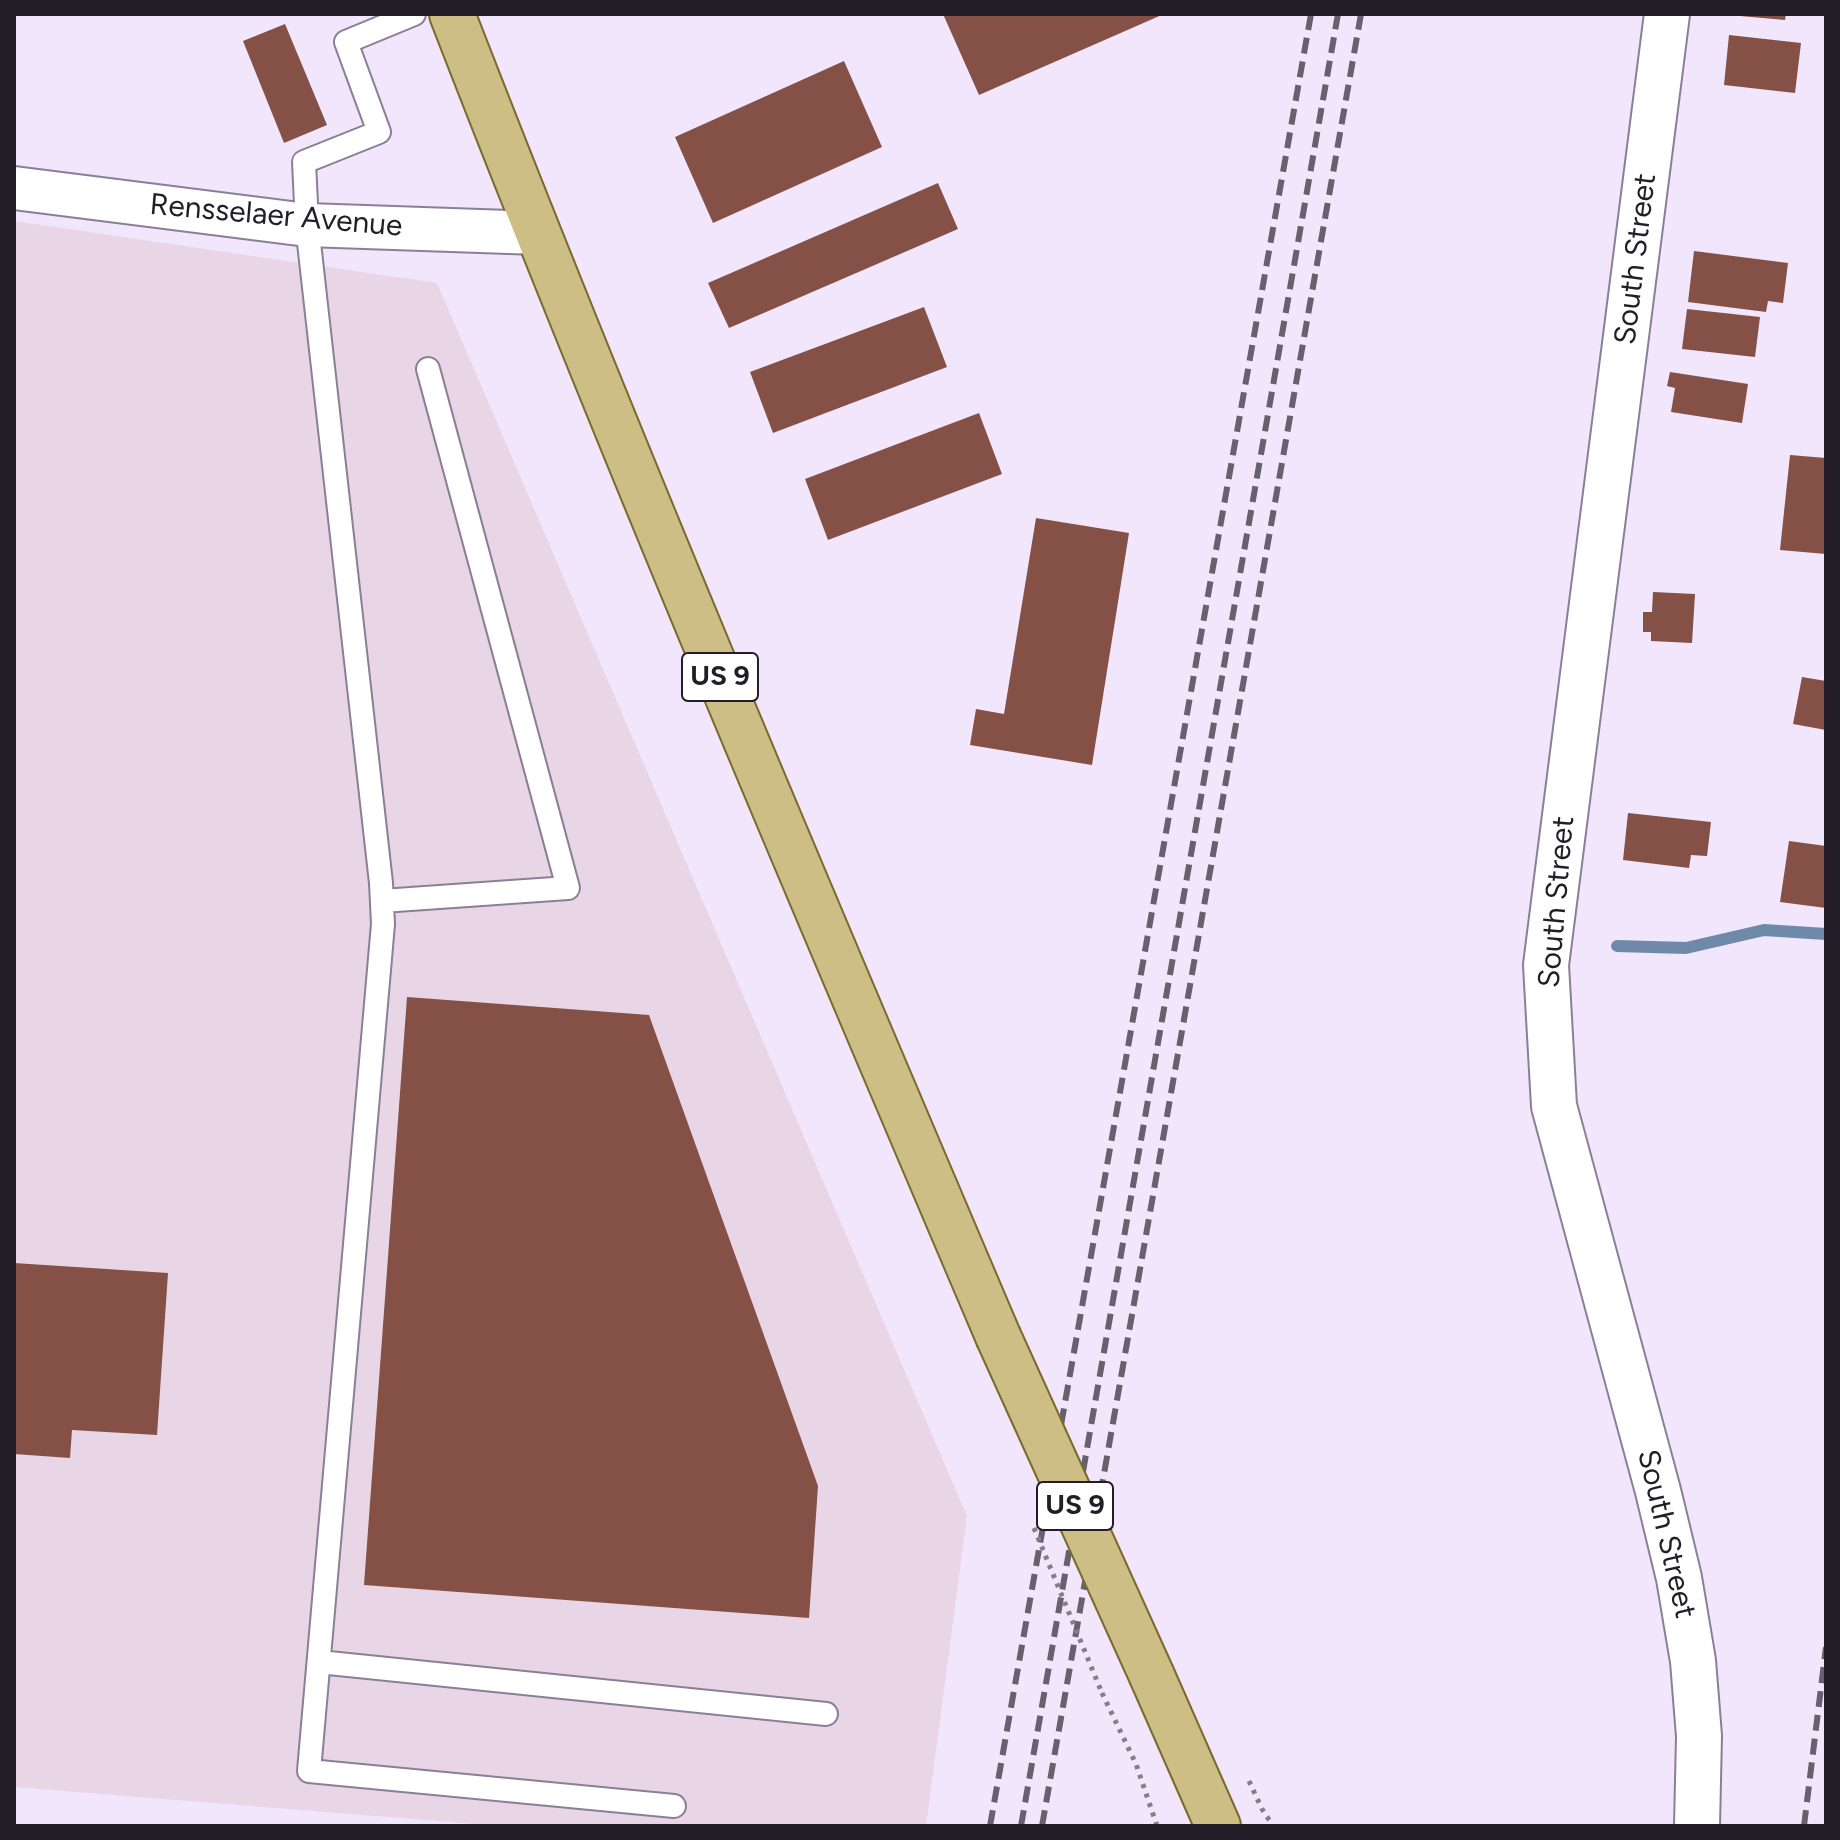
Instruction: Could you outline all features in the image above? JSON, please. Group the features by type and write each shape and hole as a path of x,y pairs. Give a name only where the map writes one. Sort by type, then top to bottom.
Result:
{"main road":[{"name":"US 9","path":"452,14 663,540 877,1053 998,1336 1218,1826"}],"street":[{"name":"South Street","path":"1667,14 1546,965 1554,1106 1679,1578 1693,1661 1699,1736 1697,1826"},
{"name":"Rensselaer Avenue","path":"14,188 307,225 538,233"}],"lane":[{"path":"414,14 346,42 379,132 304,162 307,225 383,924 309,1771 674,1806"},
{"path":"382,901 568,888 428,369"},
{"path":"319,1662 826,1714"}],"path":[{"path":"1102,1693 1136,1764 1157,1826"}],"shaded area":[{"path":"14,221 437,283 967,1516 926,1826 500,1826 14,1787"}],"building":[{"path":"943,14 1164,14 979,95"},
{"path":"1740,14 1786,14 1785,20"},
{"path":"285,24 327,125 284,143 243,41"},
{"path":"1729,35 1801,43 1795,93 1724,85"},
{"path":"844,61 882,147 713,223 675,137"},
{"path":"938,183 958,229 729,328 708,283"},
{"path":"1694,251 1788,263 1783,303 1768,301 1766,312 1688,302"},
{"path":"924,307 947,367 773,433 750,372"},
{"path":"1687,309 1760,317 1755,357 1682,349"},
{"path":"1670,372 1748,384 1742,423 1671,412 1675,388 1667,386"},
{"path":"979,413 1002,474 828,540 805,479"},
{"path":"1790,455 1826,458 1826,554 1780,550"},
{"path":"1036,518 1129,533 1092,765 970,745 976,709 1004,714"},
{"path":"1653,592 1695,594 1692,643 1651,641 1651,632 1643,632 1643,612 1652,612"},
{"path":"1802,677 1826,681 1826,730 1793,724"},
{"path":"1628,813 1711,822 1707,856 1691,855 1689,868 1623,860"},
{"path":"1789,841 1826,846 1826,908 1780,902"},
{"path":"407,997 649,1015 818,1486 809,1618 364,1585"},
{"path":"14,1263 168,1273 157,1435 72,1430 70,1458 14,1454"}],"waterway":[{"path":"1617,946 1686,948 1764,930 1826,934"}],"railway":[{"path":"990,1826 1311,14"},
{"path":"1021,1826 1338,14"},
{"path":"1042,1826 1361,14"},
{"path":"1804,1826 1826,1647"}]}
